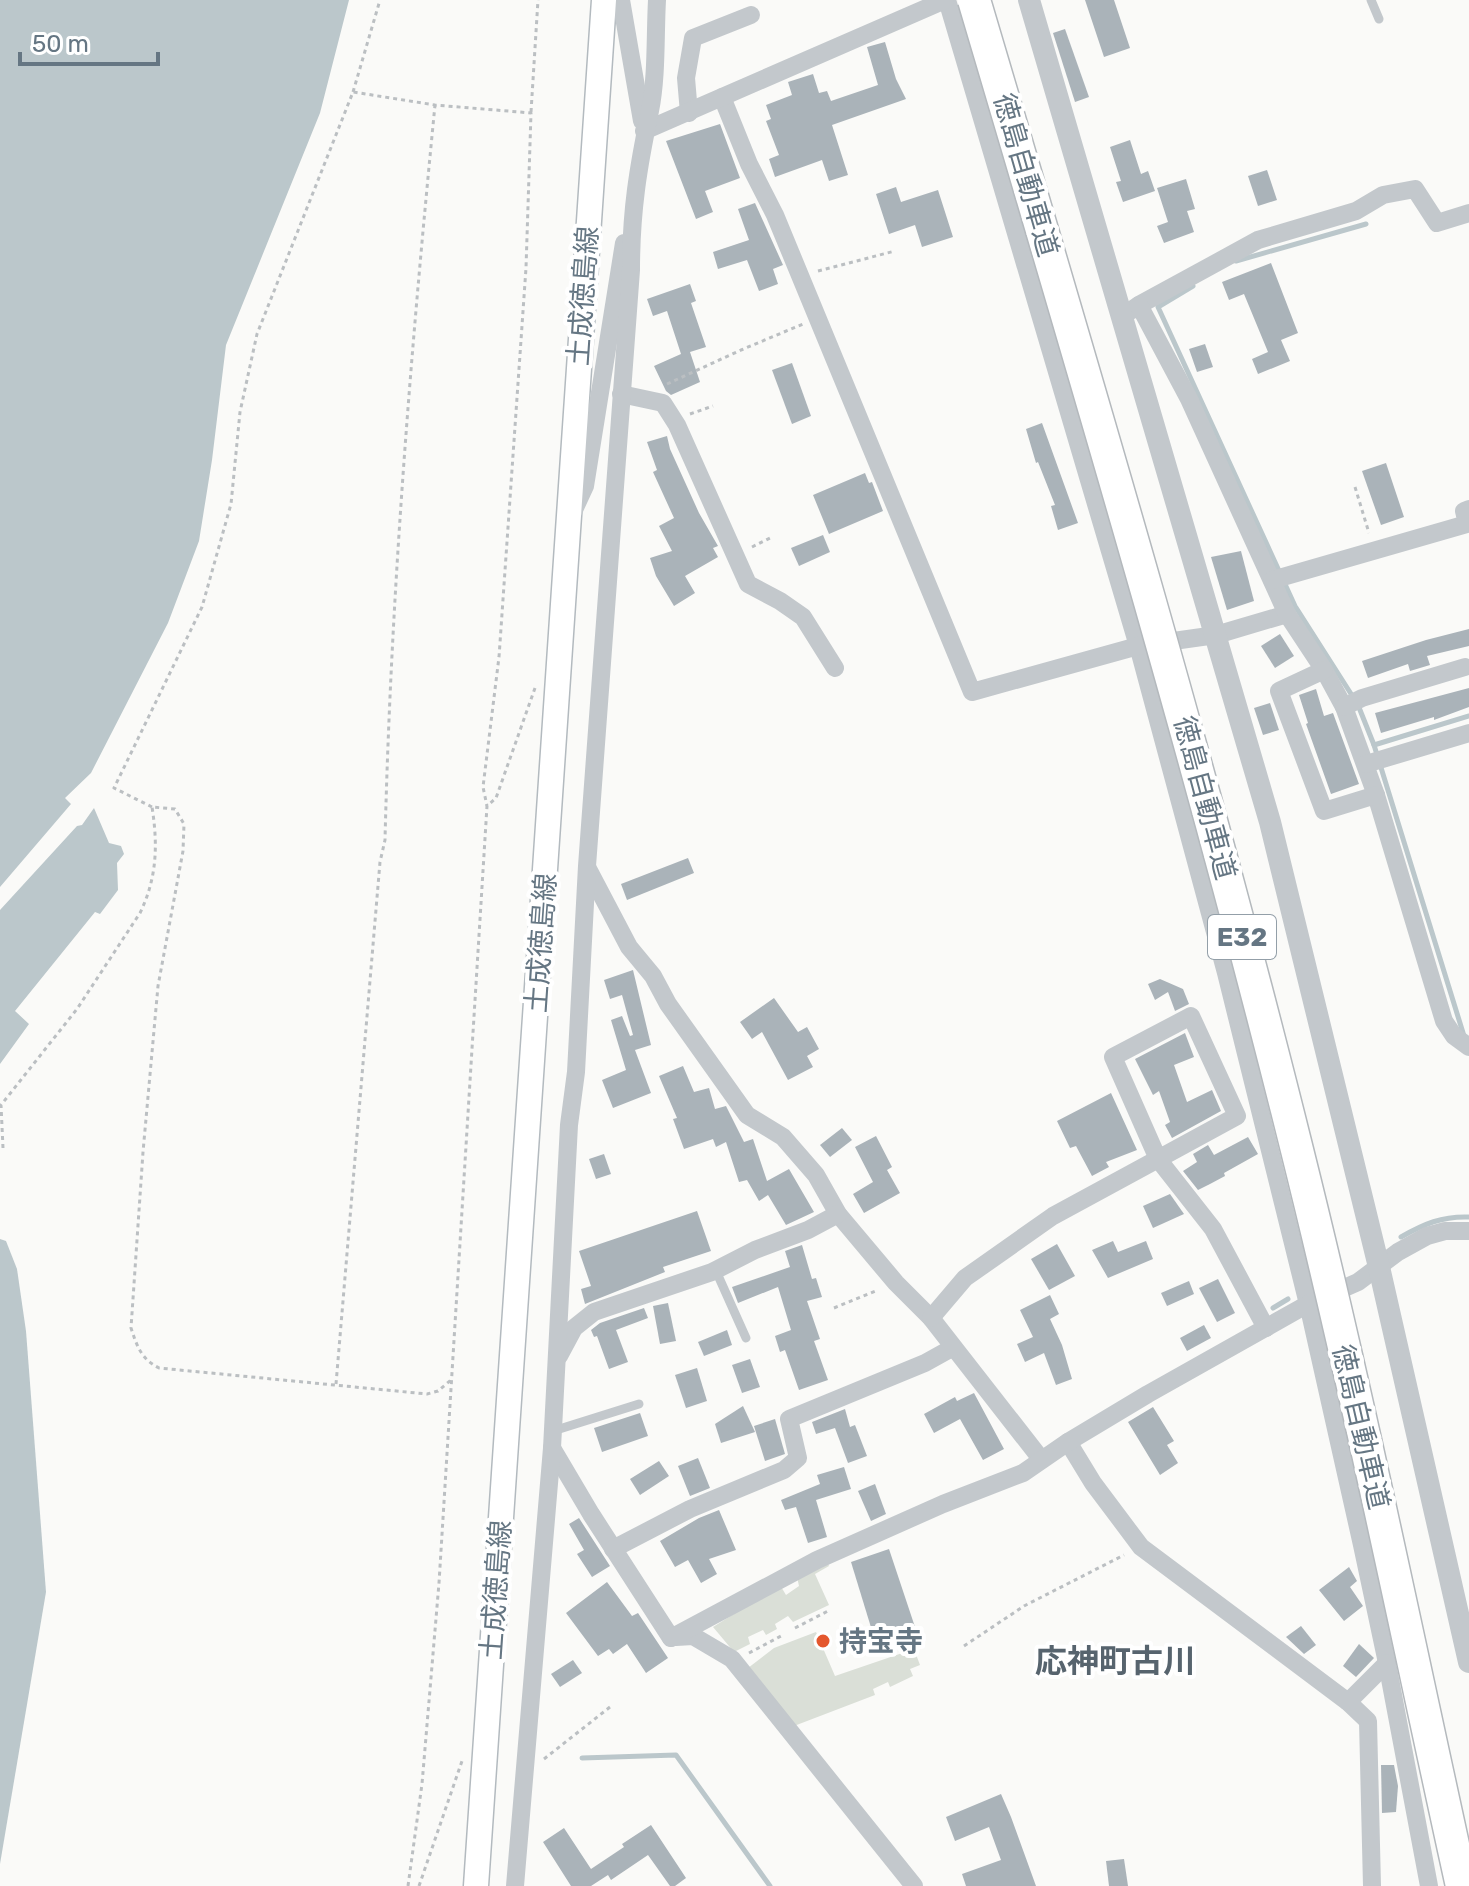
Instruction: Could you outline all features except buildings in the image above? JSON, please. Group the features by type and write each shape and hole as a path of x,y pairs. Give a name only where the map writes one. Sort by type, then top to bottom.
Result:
{"highway":[{"name":"徳島自動車道","path":"974,0 1175,688 1238,920 1305,1184 1462,1886"}],"main road":[{"name":"土成徳島線","path":"476,1886 604,0"}],"street":[{"path":"621,0 644,131"},
{"path":"569,520 585,486 621,254 631,217 650,110 657,0"},
{"path":"644,131 946,0 1138,646 1226,973 1308,1304 1387,1663 1429,1886"},
{"path":"1029,0 1130,311 1216,635 1270,822 1379,1267 1469,1662"},
{"path":"689,113 686,78 693,38 751,15"},
{"path":"722,97 818,318 972,692 1138,646 1216,635 1287,614"},
{"path":"1130,311 1258,240 1356,211 1383,195 1415,189 1437,223 1469,213"},
{"path":"515,1886 552,1440 587,866 626,396 631,217"},
{"path":"1130,311 1189,399 1279,578 1287,614 1324,670 1353,703 1375,761 1376,795 1444,1021 1454,1036 1465,1044"},
{"path":"626,396 663,403 674,420 748,584 803,617 835,668"},
{"path":"1279,578 1467,524 1464,511 1469,509"},
{"path":"1353,703 1465,667"},
{"path":"1324,670 1279,691 1324,811 1376,795"},
{"path":"1375,761 1469,733"},
{"path":"587,866 629,947 653,976 668,1004 747,1115 783,1137 816,1175 838,1214 896,1283 931,1318 1041,1459"},
{"path":"931,1318 965,1278 1053,1216 1158,1159 1237,1116 1191,1016 1113,1057 1158,1159 1213,1229 1266,1328"},
{"path":"557,1361 574,1328 594,1312 716,1271 755,1250 808,1230 838,1214"},
{"path":"671,1638 804,1566 943,1504 1023,1473 1068,1442 1308,1304 1358,1282 1398,1252 1427,1236 1445,1231 1469,1231"},
{"path":"613,1549 690,1509 784,1470 798,1458 789,1419 925,1363 952,1348"},
{"path":"552,1440 613,1549 671,1638"},
{"path":"1068,1442 1093,1483 1141,1547 1348,1702 1368,1721 1372,1886"},
{"path":"671,1638 693,1636 732,1659 914,1886"},
{"path":"1348,1702 1387,1663"}],"lane":[{"path":"1371,0 1379,19"},
{"path":"716,1271 746,1338"},
{"path":"552,1440 639,1404"}],"path":[{"path":"380,0 353,92 257,334 240,412 231,504 202,607 114,788 152,807 175,809 184,824 183,851 158,986 131,1328 137,1347 148,1362 159,1368 427,1394 438,1391 451,1380"},
{"path":"408,1886 423,1769 439,1583 487,806 483,787 499,657 526,268 538,0"},
{"path":"353,92 435,105 531,113"},
{"path":"336,1384 380,862 385,840 390,666 412,339 435,105"},
{"path":"799,274 830,270 895,251"},
{"path":"626,396 664,386 818,318"},
{"path":"674,420 713,406"},
{"path":"1355,487 1374,551"},
{"path":"487,806 496,798 536,683"},
{"path":"3,1148 1,1105 77,1009 146,900 157,858 152,807"},
{"path":"834,1308 896,1283"},
{"path":"964,1646 1024,1606 1141,1547"},
{"path":"795,1628 830,1610"},
{"path":"746,1654 781,1636"},
{"path":"543,1759 610,1707"},
{"path":"419,1886 463,1759"}],"shaded area":[{"path":"0,0 349,0 320,113 226,345 199,541 168,623 91,773 65,798 71,804 0,887"},
{"path":"94,808 109,843 121,846 124,854 117,863 118,890 100,914 95,912 15,1011 29,1024 0,1064 0,910 77,826 82,825"},
{"path":"0,1239 6,1241 17,1269 26,1331 46,1592 0,1864"},
{"path":"827,1561 829,1566 815,1574 829,1605 793,1622 788,1616 775,1624 777,1629 766,1635 763,1630 748,1637 750,1644 734,1652 713,1627 780,1585 786,1595 799,1586 797,1577"},
{"path":"816,1632 835,1676 914,1649 920,1665 910,1669 913,1676 890,1687 888,1682 873,1689 875,1695 794,1726 748,1668 774,1648"}],"waterway":[{"path":"1236,261 1366,224"},
{"path":"1193,286 1158,307 1280,573"},
{"path":"1284,582 1295,606 1353,697"},
{"path":"1358,705 1374,745"},
{"path":"1464,1036 1374,745 1469,716"},
{"path":"1401,1237 1434,1222 1469,1217"},
{"path":"1273,1308 1288,1299"},
{"path":"582,1758 676,1755 770,1886"}],"place":[{"name":"持宝寺","path":"823,1641"}],"district":[{"name":"応神町古川","path":"1115,1661"}]}
